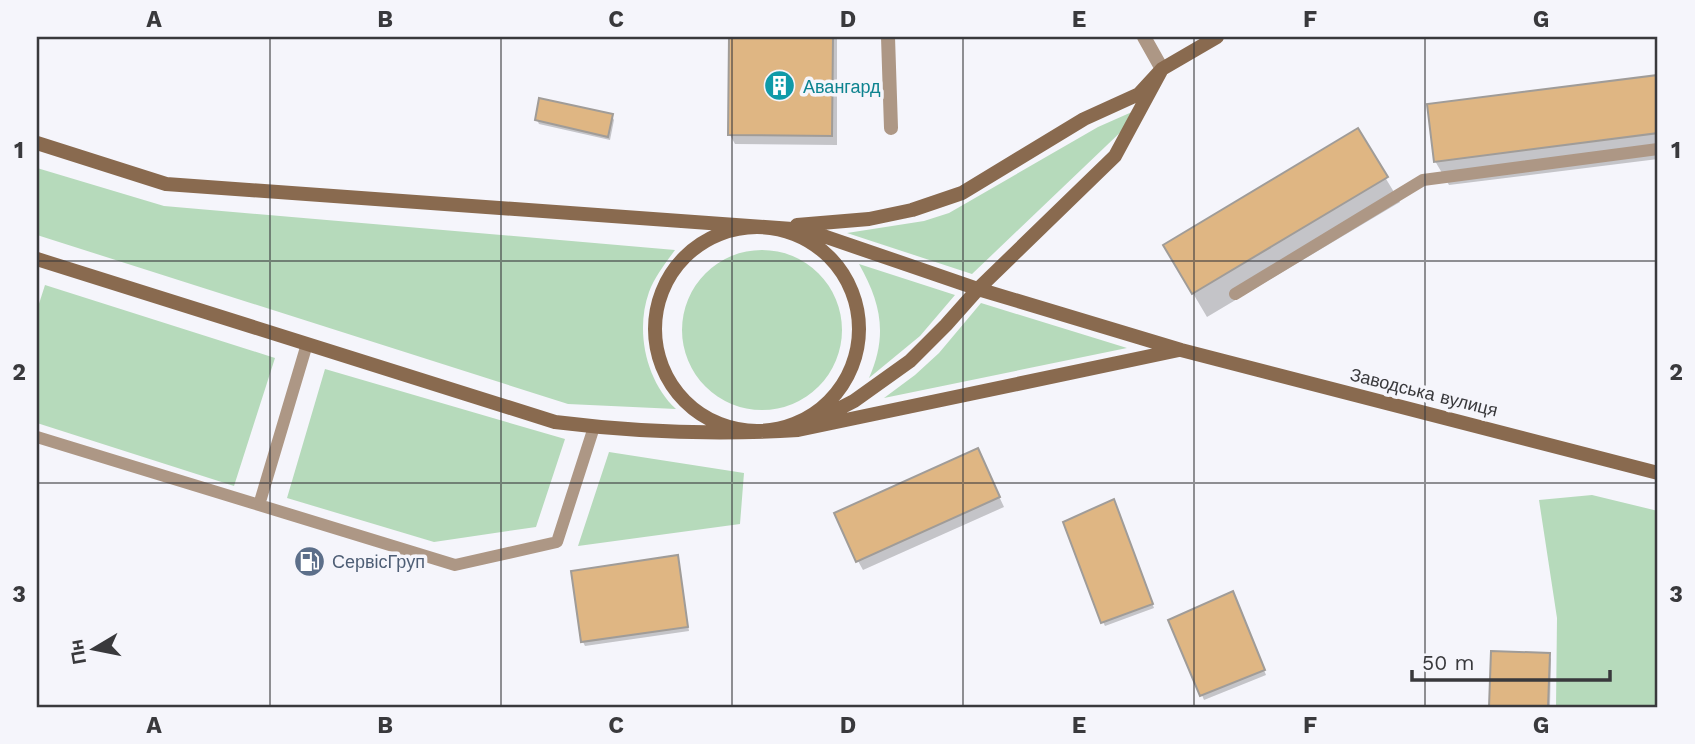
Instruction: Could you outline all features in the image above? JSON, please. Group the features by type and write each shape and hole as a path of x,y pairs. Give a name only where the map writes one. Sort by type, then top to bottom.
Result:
{"main road":[{"path":"1161,69 1115,156 978,289 910,361 854,401 823,418 799,427 765,432 738,430 712,421 688,405 670,383 658,356 655,327 660,298 672,271 692,250 716,235 743,227 869,219 937,203 962,193 1084,119 1139,94 1161,69 1217,37"},
{"path":"37,143 166,184 771,227 804,238 831,258 850,285 859,317 858,349 847,380 826,405 798,424 765,432"},
{"name":"Заводська вулиця","path":"771,227 806,230 978,289 1181,350 1658,472"},
{"path":"37,259 555,422 594,427 765,432 799,430 1181,350"}],"street":[{"path":"888,37 891,128"},
{"path":"1144,37 1161,69"}],"lane":[{"path":"1235,294 1423,180 1658,149"},
{"path":"259,505 307,344"},
{"path":"37,436 455,565 557,542 594,427"}],"green space":[{"path":"1150,104 972,274 847,233 924,221 949,213 1098,127"},
{"path":"37,168 164,206 675,250 651,286 645,307 643,339 657,384 676,409 568,404 37,235"},
{"path":"762,250 793,256 818,274 836,299 842,330 836,361 818,386 793,404 762,410 731,404 706,386 688,361 682,330 688,299 706,274 731,256"},
{"path":"859,264 955,295 920,336 869,378 879,348 879,320 873,292"},
{"path":"45,285 275,358 234,486 37,423 37,310"},
{"path":"981,303 1127,348 884,398 939,353"},
{"path":"325,369 565,439 536,527 434,542 287,498"},
{"path":"609,452 744,473 740,524 578,546"},
{"path":"1592,495 1658,511 1658,707 1556,707 1557,618 1539,500"}],"building":[{"name":"Авангард","path":"729,37 833,37 832,136 728,135"},
{"path":"1658,75 1658,133 1434,162 1427,104"},
{"path":"539,98 613,114 608,137 535,120"},
{"path":"1358,128 1388,177 1192,294 1163,245"},
{"path":"978,448 1000,497 856,562 834,513"},
{"path":"1114,499 1153,604 1101,623 1063,522"},
{"path":"678,555 688,627 581,642 571,571"},
{"path":"1233,591 1265,670 1200,696 1168,620"},
{"path":"1491,651 1550,653 1548,707 1489,707"}],"place":[{"name":"Авангард","path":"780,86"},
{"name":"СервісГруп","path":"309,561"}]}
